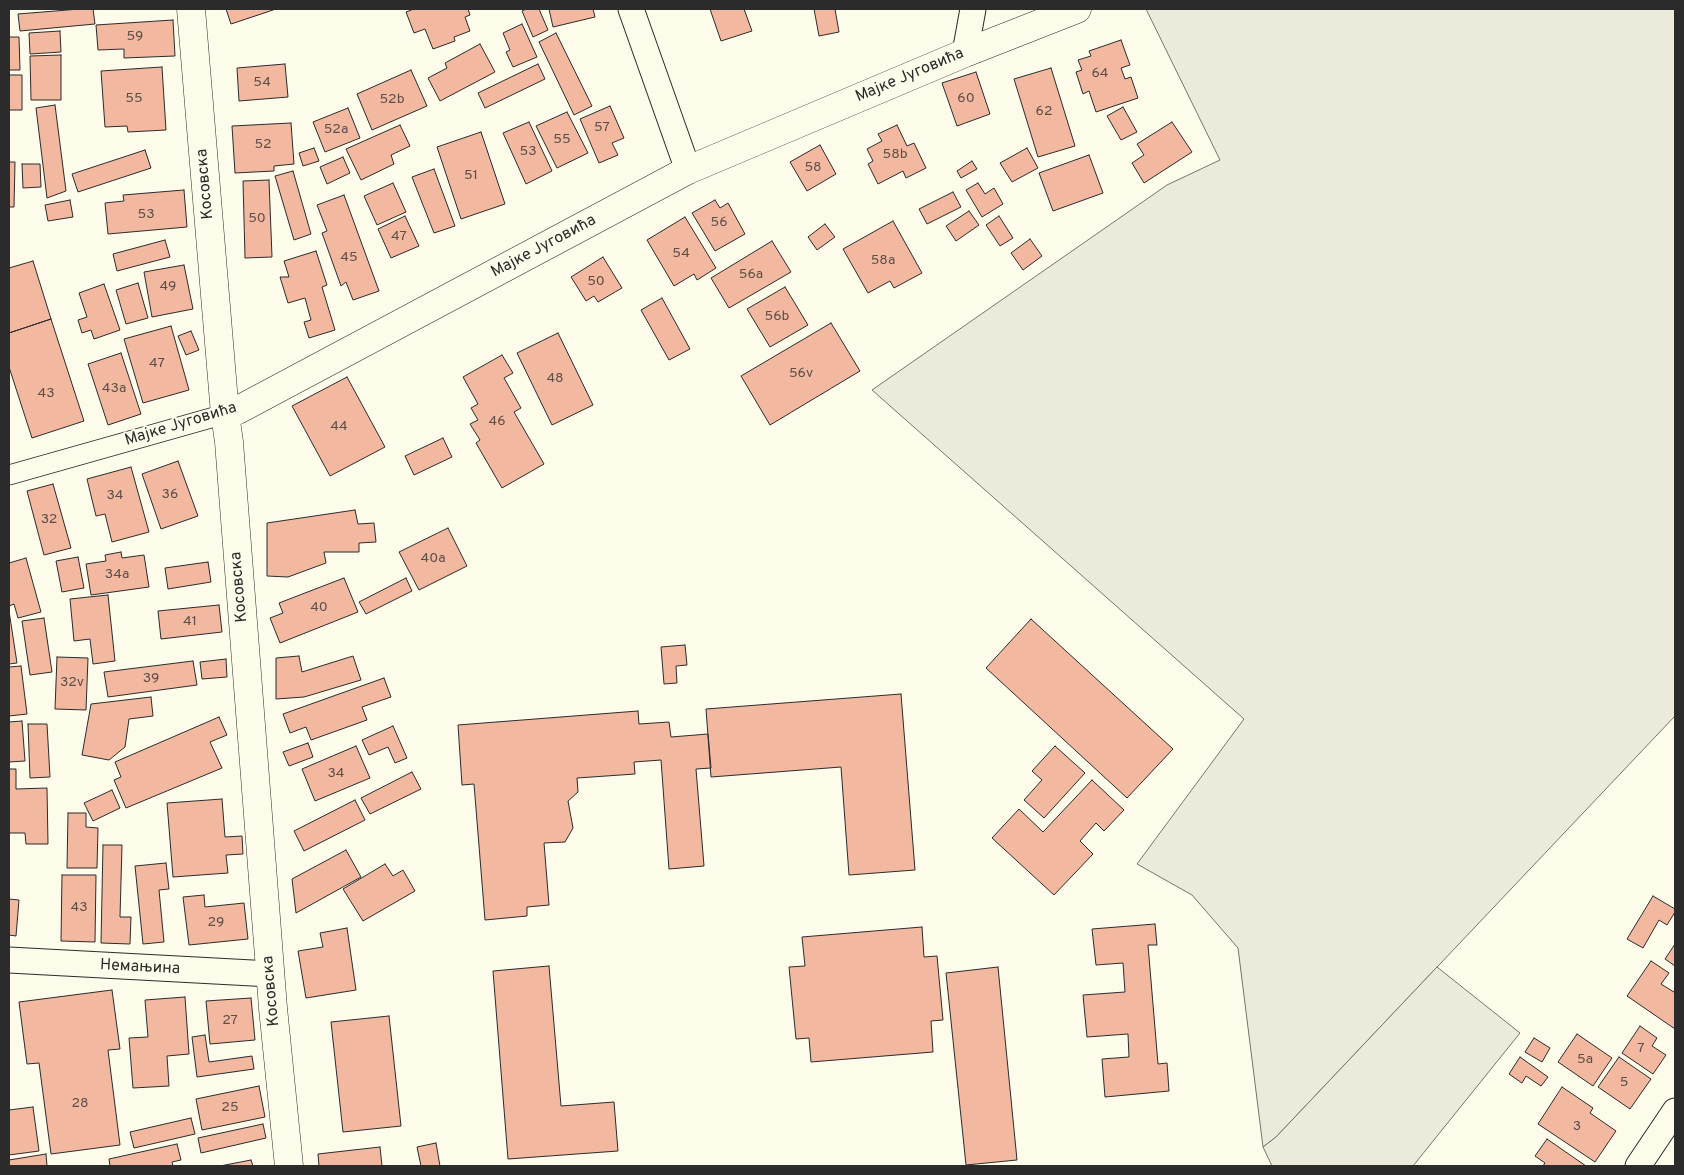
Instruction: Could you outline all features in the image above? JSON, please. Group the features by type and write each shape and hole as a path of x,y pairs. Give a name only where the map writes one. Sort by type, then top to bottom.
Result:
{"street":[{"name":"Косовска","path":"191,9 288,1166"},
{"path":"631,9 688,170"},
{"path":"965,53 974,9"},
{"name":"Мајке Југовића","path":"9,476 238,410 688,170 965,53 1077,9"},
{"name":"Немањина","path":"9,960 271,974"},
{"path":"1638,1166 1675,1111"}],"shaded area":[{"path":"1146,9 1675,9 1675,716 1276,1137 1263,1147 1238,948 1192,895 1137,864 1244,719 872,390 1167,185 1220,160"},
{"path":"1437,967 1520,1033 1413,1166 1272,1166 1263,1147 1276,1137"}],"building":[{"path":"93,9 95,24 20,31 18,14"},
{"path":"226,9 276,9 231,24"},
{"path":"414,9 468,9 470,15 465,17 470,31 454,37 455,41 433,49 425,29 414,33 406,12"},
{"path":"526,9 539,9 548,30 533,37 522,11"},
{"path":"549,9 593,9 595,17 553,27"},
{"path":"710,9 744,9 752,31 721,41"},
{"path":"814,9 835,9 839,32 819,36"},
{"path":"173,20 175,56 124,58 124,49 98,50 96,25"},
{"path":"522,24 537,57 513,67 506,52 510,50 503,33"},
{"path":"60,31 61,52 30,54 29,33"},
{"path":"556,33 592,106 574,115 539,42"},
{"path":"9,37 19,37 20,70 9,70"},
{"path":"1121,40 1130,65 1121,68 1125,79 1131,77 1138,98 1096,112 1089,91 1083,94 1076,72 1082,70 1078,60 1091,56 1089,51"},
{"path":"480,44 495,72 440,101 428,78 447,68 445,63"},
{"path":"61,55 61,100 31,100 30,56"},
{"path":"285,64 288,97 239,101 237,68"},
{"path":"538,64 545,79 485,108 478,93"},
{"path":"162,67 166,130 128,132 127,126 105,127 101,71"},
{"path":"1051,68 1075,146 1038,157 1014,79"},
{"path":"411,70 427,106 372,130 357,94"},
{"path":"976,72 990,114 957,126 942,83"},
{"path":"9,75 22,75 22,110 9,110"},
{"path":"55,105 66,191 47,198 36,108"},
{"path":"610,106 624,138 612,143 618,155 599,163 580,119"},
{"path":"1123,107 1137,132 1121,140 1107,116"},
{"path":"348,108 360,138 325,152 313,122"},
{"path":"567,112 588,153 557,168 536,126"},
{"path":"529,122 552,171 526,184 503,133"},
{"path":"1172,122 1192,152 1144,183 1132,163 1144,155 1137,144"},
{"path":"291,123 294,164 274,166 274,171 235,173 232,126"},
{"path":"400,125 410,146 391,155 394,164 361,180 346,149"},
{"path":"897,125 907,146 914,143 926,168 906,178 903,171 878,184 868,164 873,161 867,149 882,141 878,134"},
{"path":"481,132 505,204 461,219 437,147"},
{"path":"820,145 836,174 807,191 790,162"},
{"path":"314,148 319,161 303,166 299,153"},
{"path":"1027,148 1038,168 1012,182 1000,163"},
{"path":"145,150 151,168 78,192 72,174"},
{"path":"1089,155 1103,193 1053,211 1039,173"},
{"path":"343,157 350,173 327,184 320,167"},
{"path":"972,161 977,169 961,178 957,171"},
{"path":"9,162 15,162 14,207 9,207"},
{"path":"22,164 40,164 41,187 23,188"},
{"path":"434,169 455,226 434,233 412,177"},
{"path":"293,171 311,234 294,240 275,176"},
{"path":"269,180 272,257 245,258 243,181"},
{"path":"393,183 406,212 377,225 364,196"},
{"path":"978,183 985,194 994,188 1003,204 982,217 966,190"},
{"path":"184,190 187,227 108,234 105,203 124,201 123,195"},
{"path":"953,192 961,207 927,224 919,209"},
{"path":"344,195 379,291 353,300 346,282 341,286 322,233 327,231 317,205"},
{"path":"70,200 73,217 48,221 45,205"},
{"path":"715,200 720,208 728,203 745,234 715,251 692,213"},
{"path":"969,211 979,225 956,241 946,226"},
{"path":"405,216 419,246 391,258 378,229"},
{"path":"999,216 1013,238 1000,246 986,225"},
{"path":"685,217 716,268 697,280 694,274 674,286 647,240"},
{"path":"893,221 922,273 894,288 890,281 868,293 843,249"},
{"path":"825,224 835,237 817,250 808,237"},
{"path":"1030,239 1042,256 1023,270 1011,253"},
{"path":"165,240 170,257 117,271 113,254"},
{"path":"772,241 791,272 729,308 711,278"},
{"path":"316,251 327,285 322,287 335,330 309,338 304,322 311,320 305,298 288,303 280,277 289,277 284,261"},
{"path":"603,257 622,288 598,302 594,296 586,301 571,277"},
{"path":"33,261 51,319 9,333 9,268"},
{"path":"184,265 193,309 152,317 144,272"},
{"path":"138,283 148,318 126,324 116,290"},
{"path":"104,284 120,330 94,339 91,330 82,333 78,320 87,317 79,293"},
{"path":"785,287 808,325 770,347 747,309"},
{"path":"662,298 690,349 669,360 641,310"},
{"path":"51,319 84,421 32,438 9,367 9,333"},
{"path":"831,323 860,371 770,425 741,376"},
{"path":"171,326 189,390 143,403 124,339"},
{"path":"191,331 199,350 186,355 178,336"},
{"path":"558,333 593,405 552,425 517,353"},
{"path":"121,353 141,414 108,425 88,364"},
{"path":"502,355 513,373 504,378 521,408 514,412 544,464 502,488 476,443 480,440 470,424 478,420 471,408 478,404 463,377"},
{"path":"347,377 385,447 330,476 292,406"},
{"path":"443,438 452,457 414,475 405,456"},
{"path":"178,461 198,516 161,529 142,474"},
{"path":"131,467 149,532 112,542 105,514 96,516 87,479"},
{"path":"53,484 71,548 44,555 27,491"},
{"path":"355,510 358,524 374,523 376,542 359,543 359,552 324,552 326,563 288,577 267,576 267,523"},
{"path":"448,528 467,566 419,590 399,552"},
{"path":"121,552 122,558 144,555 149,587 91,595 86,564 106,561 105,555"},
{"path":"78,557 84,588 62,592 56,561"},
{"path":"26,558 41,612 18,618 14,604 9,606 9,563"},
{"path":"208,562 211,582 168,589 165,568"},
{"path":"344,578 358,612 280,643 270,618 283,613 279,603"},
{"path":"406,578 412,591 366,614 359,602"},
{"path":"108,595 115,661 93,664 90,639 74,641 70,599"},
{"path":"219,605 222,632 161,639 158,611"},
{"path":"9,611 17,663 9,664"},
{"path":"44,618 52,672 30,675 22,621"},
{"path":"1031,619 1173,749 1127,798 986,668"},
{"path":"685,645 687,665 676,666 677,683 664,684 661,647"},
{"path":"299,656 302,672 353,656 361,680 304,697 276,699 276,658"},
{"path":"57,657 88,658 86,710 55,709"},
{"path":"226,659 227,677 202,679 200,662"},
{"path":"193,661 197,685 108,697 104,672"},
{"path":"21,666 27,714 9,716 9,667"},
{"path":"384,678 391,697 362,707 367,720 311,740 306,727 290,733 283,714"},
{"path":"901,694 915,870 849,875 841,767 711,777 706,709"},
{"path":"151,697 153,716 129,719 125,747 109,760 82,755 91,704"},
{"path":"638,711 639,724 669,722 671,737 708,734 711,768 696,769 704,866 669,869 661,760 634,762 635,774 577,778 578,792 568,801 573,828 565,842 544,843 549,905 527,907 527,916 485,920 474,784 462,785 458,725"},
{"path":"219,717 227,735 210,742 222,768 126,808 114,780 121,777 115,762"},
{"path":"22,721 25,761 9,762 9,722"},
{"path":"28,724 47,724 50,777 30,778"},
{"path":"393,726 407,758 395,763 388,747 369,755 362,740"},
{"path":"308,743 313,757 289,766 283,752"},
{"path":"356,746 370,778 315,801 302,769"},
{"path":"1055,746 1085,773 1044,818 1024,800 1042,780 1032,771"},
{"path":"9,769 16,769 16,789 47,788 48,844 26,844 25,833 9,833"},
{"path":"412,772 421,789 370,814 361,798"},
{"path":"1092,780 1124,810 1104,831 1096,823 1080,841 1093,854 1054,895 992,838 1019,809 1043,832"},
{"path":"112,790 120,808 93,821 84,803"},
{"path":"222,799 225,837 242,836 243,854 226,855 228,873 173,877 167,803"},
{"path":"355,800 365,820 304,851 294,831"},
{"path":"68,813 86,813 86,827 98,828 97,868 67,868"},
{"path":"103,845 122,845 120,917 131,917 130,944 101,943"},
{"path":"346,850 361,877 296,913 292,879"},
{"path":"166,863 169,889 159,890 164,942 143,944 135,866"},
{"path":"385,864 393,876 403,870 415,891 363,921 343,889"},
{"path":"62,875 96,875 95,942 61,941"},
{"path":"204,895 205,907 244,903 248,939 189,945 183,897"},
{"path":"1653,896 1675,909 1675,912 1667,925 1659,920 1643,948 1627,939"},
{"path":"9,899 19,900 16,936 9,935"},
{"path":"1155,924 1157,945 1148,945 1158,1064 1167,1063 1169,1091 1105,1097 1102,1059 1129,1057 1128,1034 1087,1037 1083,995 1125,992 1123,963 1096,965 1092,929"},
{"path":"922,927 924,957 937,956 943,1020 931,1021 933,1052 811,1062 809,1038 796,1039 789,967 805,966 802,937"},
{"path":"347,928 356,990 306,998 298,951 323,947 320,933"},
{"path":"1675,944 1675,966 1665,959"},
{"path":"1651,961 1669,973 1661,984 1674,992 1675,990 1675,1029 1627,996"},
{"path":"549,966 561,1106 614,1102 618,1151 508,1159 493,971"},
{"path":"998,967 1017,1160 966,1165 946,973"},
{"path":"112,990 120,1049 108,1050 120,1145 51,1154 39,1063 27,1064 19,1002"},
{"path":"185,997 189,1054 167,1056 169,1086 133,1088 129,1038 148,1037 145,1000"},
{"path":"251,998 255,1040 210,1044 206,1001"},
{"path":"389,1016 401,1126 343,1132 331,1022"},
{"path":"1640,1026 1657,1038 1652,1046 1666,1055 1653,1074 1622,1053"},
{"path":"1577,1034 1612,1058 1593,1086 1558,1062"},
{"path":"205,1035 209,1062 252,1056 254,1069 197,1077 192,1037"},
{"path":"1534,1038 1550,1048 1542,1062 1525,1052"},
{"path":"1520,1057 1548,1077 1541,1086 1526,1076 1522,1083 1509,1074"},
{"path":"1619,1057 1651,1079 1630,1109 1598,1087"},
{"path":"259,1086 265,1117 202,1130 196,1099"},
{"path":"1562,1087 1593,1108 1590,1113 1616,1131 1595,1162 1538,1124"},
{"path":"33,1107 39,1151 9,1155 9,1110"},
{"path":"191,1118 195,1134 134,1148 130,1132"},
{"path":"263,1124 266,1138 201,1153 198,1138"},
{"path":"1547,1139 1586,1166 1543,1166 1545,1163 1535,1156"},
{"path":"436,1143 440,1166 421,1166 417,1147"},
{"path":"177,1144 181,1160 172,1162 173,1166 110,1166 109,1159"},
{"path":"380,1147 382,1166 319,1166 318,1154"},
{"path":"46,1154 47,1166 9,1166 9,1160"},
{"path":"251,1160 253,1166 220,1166"}]}
